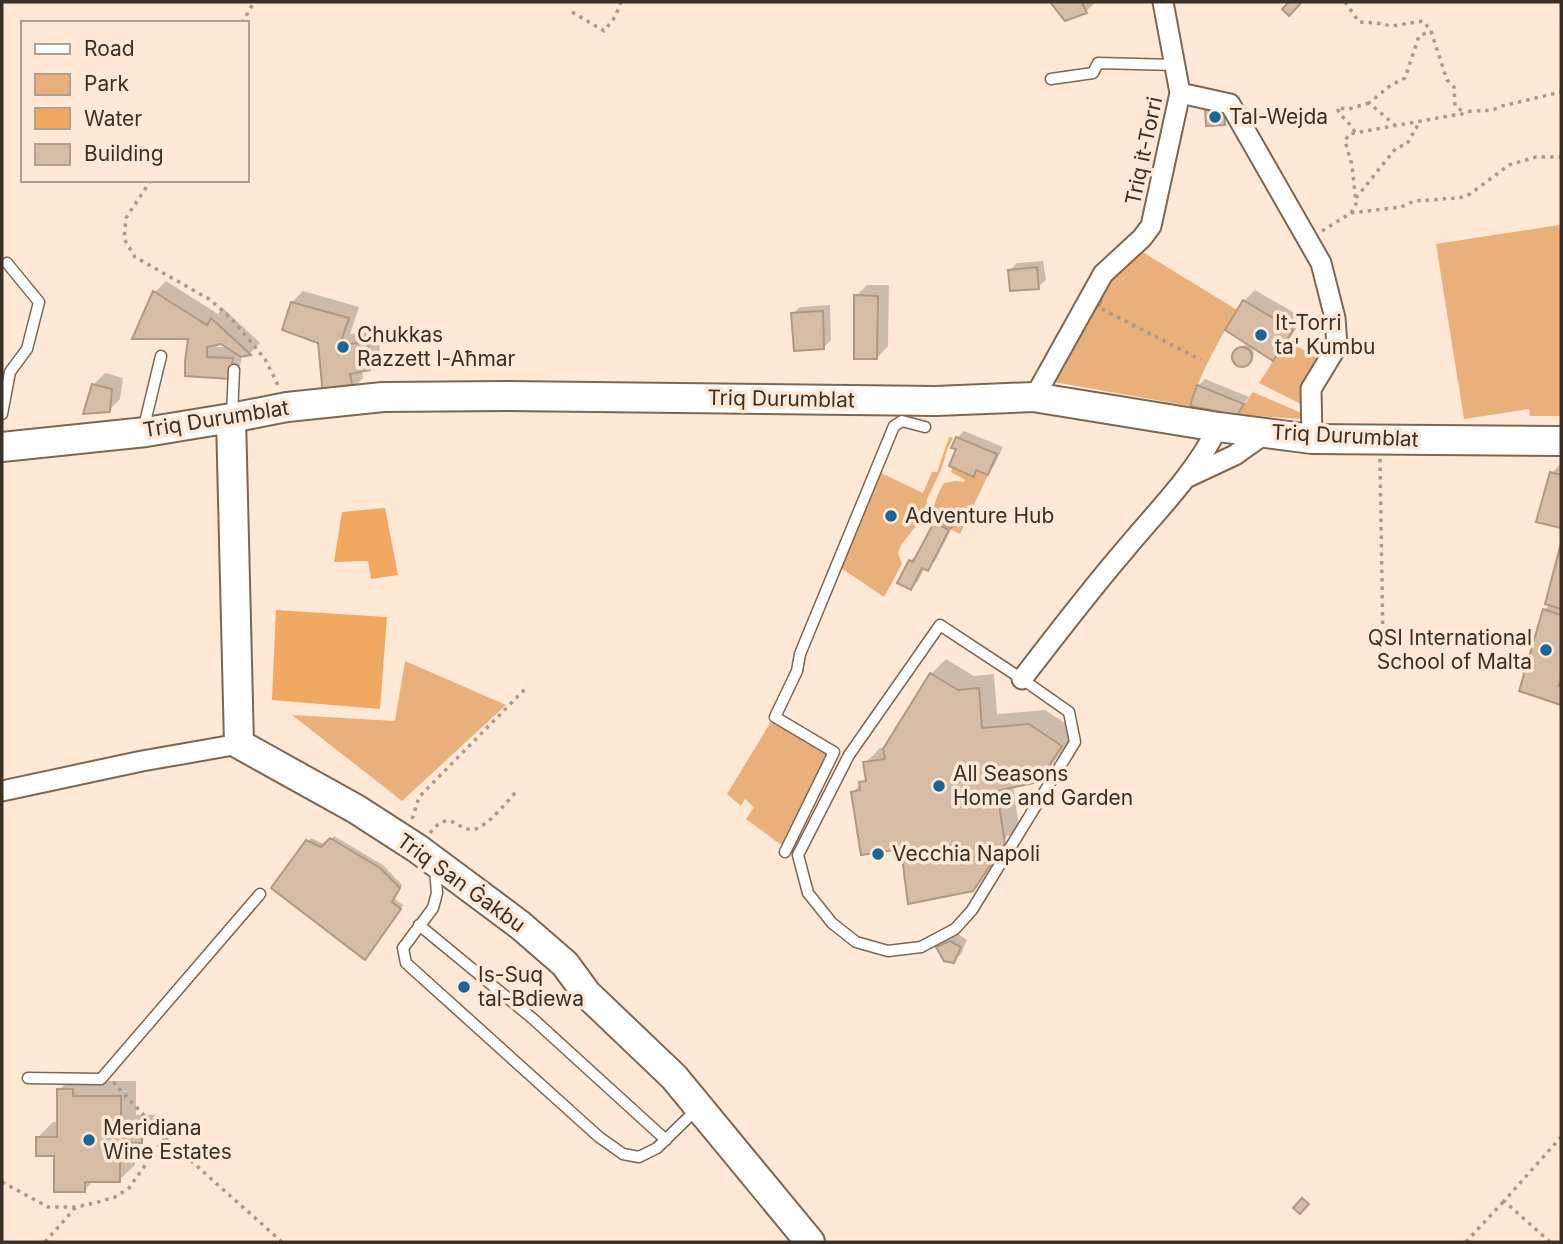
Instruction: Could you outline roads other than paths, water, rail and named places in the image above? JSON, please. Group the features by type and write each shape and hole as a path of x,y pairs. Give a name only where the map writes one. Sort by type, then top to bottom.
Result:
{"street":[{"name":"Triq it-Torri","path":"1033,397 1103,274 1142,238 1151,226 1180,93 1163,2"},
{"path":"1180,93 1230,104 1321,263 1335,318 1337,346 1311,390 1312,439"},
{"name":"Triq Durumblat","path":"2,447 146,432 287,407 396,397 504,396 936,401 1033,397 1218,427 1312,439 1561,441"},
{"path":"2,791 142,761 239,744 231,418"},
{"path":"1022,679 1091,589 1185,478 1218,427"},
{"path":"1185,478 1235,455 1266,433"},
{"name":"Triq San Ġakbu","path":"239,744 356,809 419,850 520,925 565,964 587,994 674,1077 810,1242"}],"lane":[{"path":"1051,79 1093,73 1098,63 1175,65"},
{"path":"2,414 10,372 27,349 39,302 7,263"},
{"path":"146,432 146,418 161,356"},
{"path":"231,418 234,370"},
{"path":"785,852 834,752 775,717 797,671 800,654 894,426 902,421 925,427"},
{"path":"940,625 1022,679 1069,712 1074,742 972,911 955,929 921,947 888,951 856,942 832,923 808,893 798,855 849,755 940,625"},
{"path":"419,850 436,892 433,908 403,948 406,963 599,1137 623,1154 639,1157 657,1148 699,1108"},
{"path":"28,1078 101,1079 260,894"},
{"path":"419,925 532,1018 666,1140"}],"water":[{"path":"385,508 398,575 371,579 368,561 334,562 342,512"},
{"path":"276,610 387,617 380,709 272,700"}],"place":[{"name":"Tal-Wejda","path":"1215,117"},
{"name":"It-Torri ta' Kumbu","path":"1261,335"},
{"name":"Chukkas Razzett l-Aħmar","path":"343,347"},
{"name":"Adventure Hub","path":"891,516"},
{"name":"QSI International School of Malta","path":"1546,650"},
{"name":"All Seasons Home and Garden","path":"939,786"},
{"name":"Vecchia Napoli","path":"878,854"},
{"name":"Is-Suq tal-Bdiewa","path":"464,987"},
{"name":"Meridiana Wine Estates","path":"89,1140"}]}
